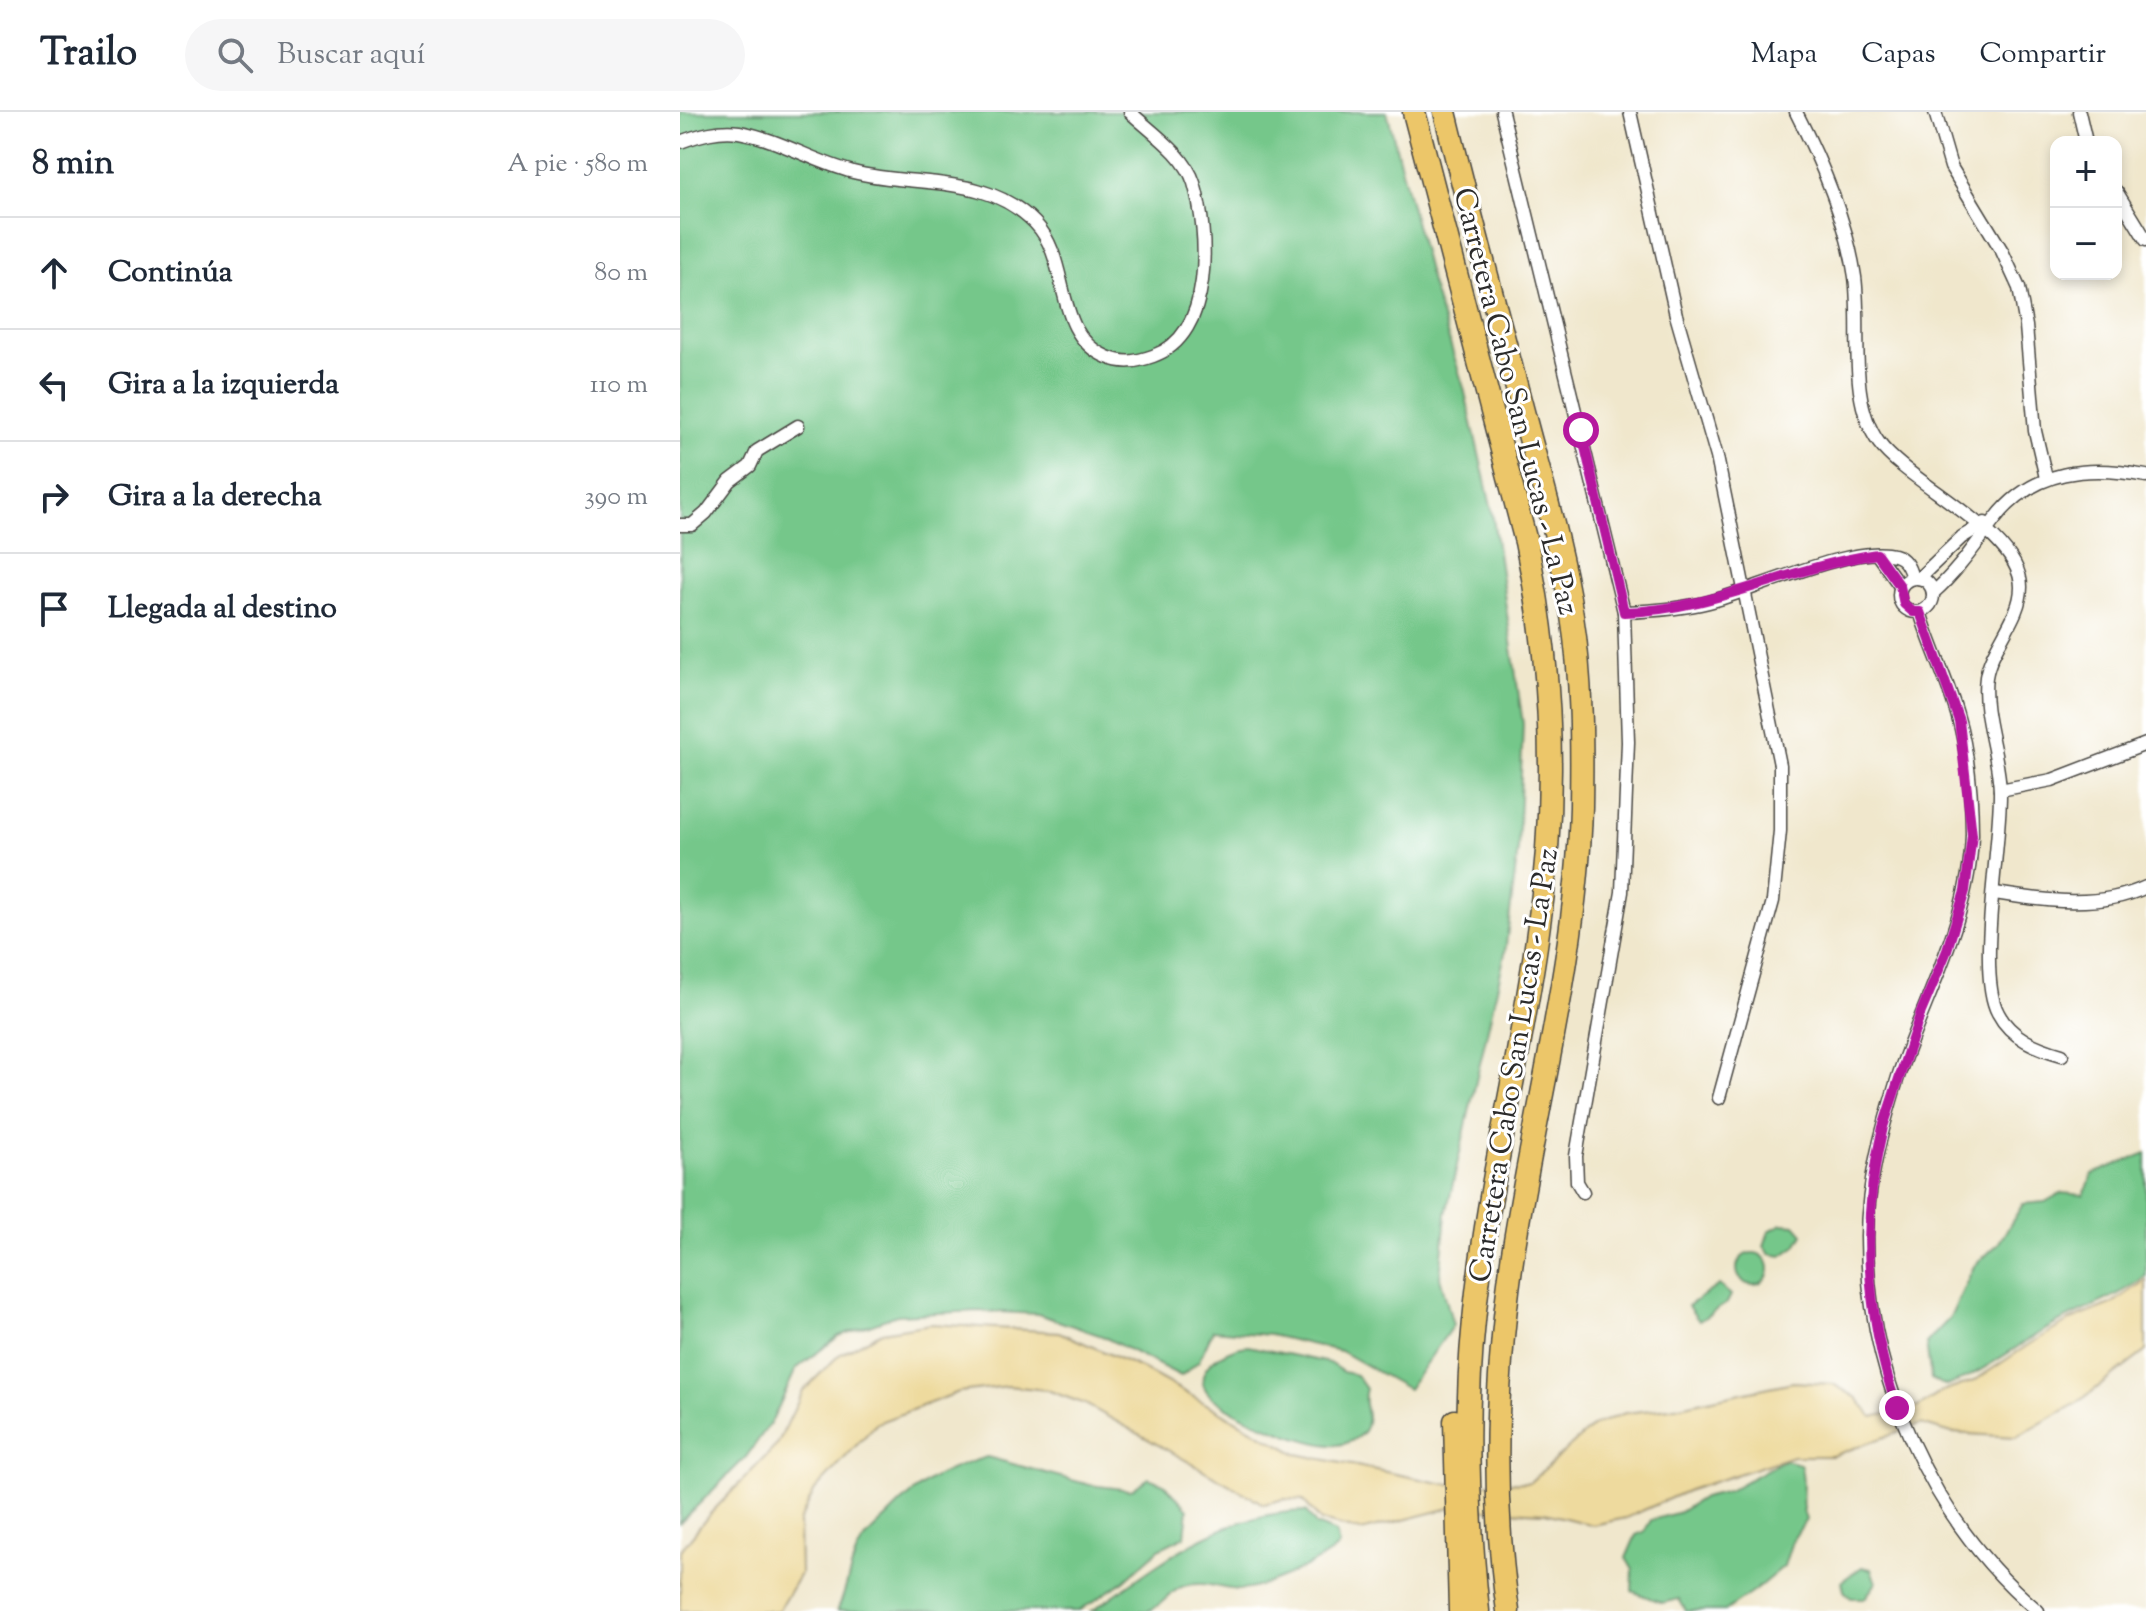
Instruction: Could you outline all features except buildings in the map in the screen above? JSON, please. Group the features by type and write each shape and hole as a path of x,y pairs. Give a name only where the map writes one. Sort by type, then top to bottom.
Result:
{"highway":[{"name":"Carretera Cabo San Lucas - La Paz","path":"1445,114 1555,528 1573,618 1580,708 1581,809 1573,909 1514,1251 1504,1341 1499,1519 1513,1604"},
{"name":"Carretera Cabo San Lucas - La Paz","path":"1414,119 1526,542 1540,610 1548,679 1550,775 1538,936 1485,1234 1472,1342 1468,1601"}],"street":[{"path":"680,142 702,134 736,132 773,141 815,160 853,172 908,183 960,184 999,195 1036,224 1053,255 1070,322 1086,343 1106,357 1132,363 1161,353 1185,335 1199,304 1202,268 1194,181 1176,154 1130,112"},
{"path":"1502,112 1624,612 1628,742 1622,892 1576,1156 1577,1182 1583,1192"},
{"path":"1630,112 1676,315 1717,457 1742,592 1780,765 1780,831 1773,901 1719,1098"},
{"path":"1796,112 1812,143 1843,225 1852,262 1859,318 1859,382 1869,422 1878,442 1891,457 1984,529 2005,552 2021,581 2014,611 1991,658 1985,687 2000,790 1995,893 1986,975 1998,1014 2022,1039 2062,1055"},
{"path":"1935,112 1951,167 2002,251 2019,288 2026,326 2035,431 2046,478"},
{"path":"2079,112 2085,136"},
{"path":"2122,201 2146,240"},
{"path":"680,525 692,525 706,513 730,481 750,466 757,451 798,426"},
{"path":"1900,586 1916,578 1945,551 1984,529 2026,490 2046,478 2082,470 2116,470 2146,476"},
{"path":"1877,554 1900,586 1904,604 1913,612 1920,612 1930,605 1933,593 1968,559 1984,529"},
{"path":"1624,612 1693,605 1742,592 1805,569 1877,554 1898,557 1933,593"},
{"path":"1920,612 1959,721 1972,835 1965,891 1946,953 1899,1075 1873,1166 1867,1236 1871,1296 1887,1376 1923,1463 1977,1550 2038,1611"},
{"path":"2000,790 2052,780 2146,744"},
{"path":"1995,893 2033,899 2104,900 2146,887"}],"green space":[{"path":"680,112 1387,112 1431,283 1464,388 1492,511 1523,724 1518,849 1505,953 1446,1214 1440,1277 1453,1325 1408,1389 1340,1351 1270,1335 1213,1330 1199,1361 1181,1376 1102,1336 1038,1314 979,1311 897,1315 839,1336 796,1369 773,1419 746,1457 680,1523"},
{"path":"2146,1153 2146,1276 2115,1296 2059,1322 1961,1380 1946,1386 1931,1379 1926,1343 1950,1318 1974,1266 1998,1244 2023,1204 2045,1202 2061,1193 2084,1195 2093,1174"},
{"path":"1782,1224 1795,1225 1803,1234 1796,1246 1782,1256 1770,1254 1764,1246 1769,1231"},
{"path":"1753,1253 1764,1258 1769,1269 1764,1280 1753,1285 1742,1280 1737,1269 1742,1258"},
{"path":"1719,1285 1731,1295 1727,1303 1699,1321 1688,1306"},
{"path":"1248,1346 1329,1363 1343,1372 1356,1375 1366,1389 1367,1421 1364,1431 1344,1444 1309,1441 1249,1419 1217,1401 1203,1384 1207,1367 1231,1350"},
{"path":"987,1457 1090,1485 1131,1490 1149,1478 1164,1484 1188,1509 1185,1536 1159,1549 1124,1581 1079,1611 837,1611 856,1554 872,1531 911,1494 933,1479 956,1467"},
{"path":"1784,1460 1800,1464 1806,1520 1792,1541 1784,1566 1725,1611 1686,1611 1679,1599 1662,1603 1632,1591 1633,1570 1626,1558 1636,1535 1644,1532 1651,1520 1680,1512 1703,1497 1728,1491"},
{"path":"1306,1511 1316,1525 1336,1533 1339,1546 1291,1574 1239,1590 1191,1584 1175,1591 1148,1611 1092,1611 1167,1559 1218,1531 1275,1514"},
{"path":"1862,1567 1871,1569 1876,1583 1865,1598 1851,1598 1844,1591 1842,1581"}],"sand":[{"path":"2146,1280 2146,1351 2077,1403 2016,1437 1952,1433 1921,1424 1832,1456 1793,1456 1689,1490 1626,1518 1593,1525 1545,1513 1450,1508 1361,1531 1321,1521 1303,1500 1284,1499 1264,1504 1085,1404 1047,1390 1008,1386 959,1392 877,1423 815,1490 799,1522 800,1574 778,1611 680,1611 680,1551 709,1515 777,1445 803,1391 839,1355 882,1332 931,1324 1059,1332 1141,1368 1297,1454 1445,1484 1530,1482 1594,1425 1625,1413 1670,1408 1793,1382 1833,1384 1857,1398 1872,1417 1918,1407 1942,1392 1974,1381 2031,1343 2071,1320 2111,1304"}],"route":[{"path":"1581,430 1624,612 1653,611 1707,602 1805,569 1877,554 1884,569 1900,586 1904,604 1913,612 1920,612 1935,663 1957,713 1968,776 1972,835 1965,891 1946,953 1899,1075 1873,1166 1867,1236 1871,1296 1880,1348 1897,1408"}]}
